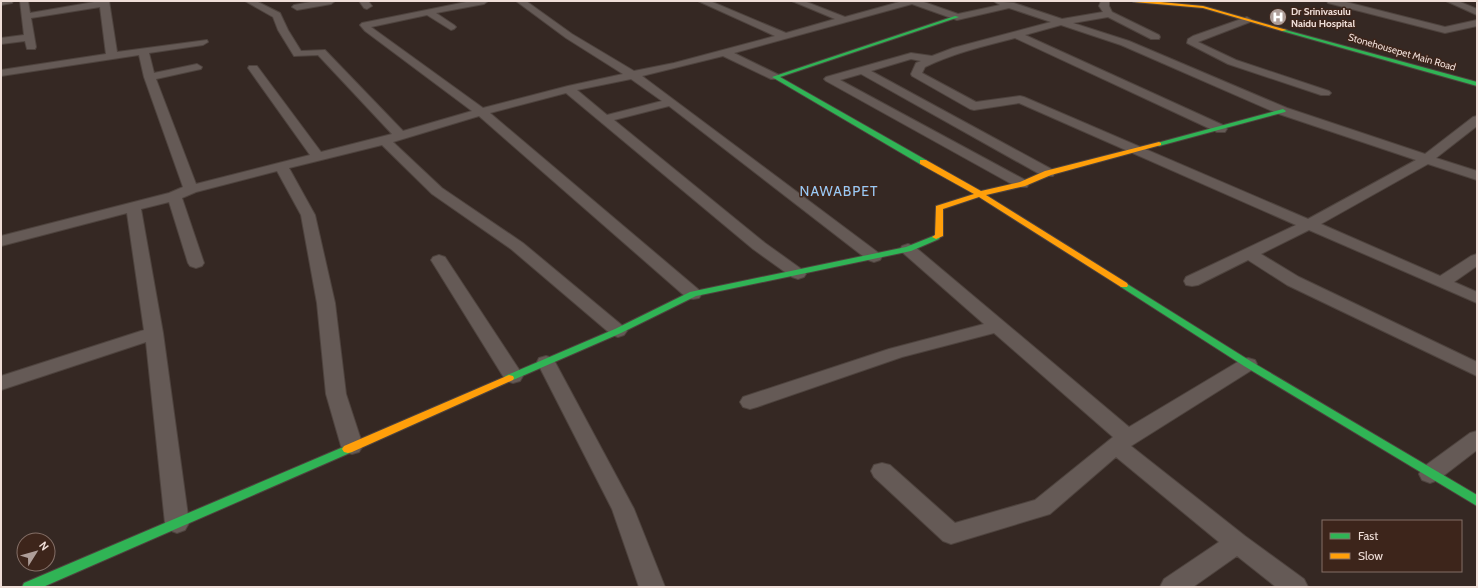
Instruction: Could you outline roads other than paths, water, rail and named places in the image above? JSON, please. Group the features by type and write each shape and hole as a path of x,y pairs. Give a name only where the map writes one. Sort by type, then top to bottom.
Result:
{"street":[{"path":"1,2 9,1"},
{"path":"1,41 30,42 24,1"},
{"path":"249,1 277,15 283,30 298,54 321,52 401,136"},
{"path":"296,7 331,1"},
{"path":"484,1 450,4 428,12 365,24 368,29 481,112 693,294"},
{"path":"520,1 569,36 634,76 671,102 874,257"},
{"path":"702,1 785,36"},
{"path":"796,1 845,20"},
{"path":"814,8 825,1"},
{"path":"1,241 174,196 191,189 401,136 481,112 568,89 634,76 725,53 912,1 958,17"},
{"path":"997,1 1125,43 1283,112 1477,176"},
{"path":"1105,1 1104,6 1109,14 1154,37 1125,43"},
{"name":"Stonehousepet Main Road","path":"1134,1 1203,7 1477,84"},
{"path":"1186,1 1203,7"},
{"path":"1331,1 1445,30 1477,23"},
{"path":"1450,1 1477,12"},
{"path":"27,16 105,2 112,56"},
{"path":"776,77 958,17 1011,5"},
{"path":"428,12 451,26"},
{"path":"1109,14 1062,22 1015,34 932,59 920,65 916,74 974,106 1020,99 1477,298"},
{"path":"1247,20 1197,38 1192,41 1192,43 1232,62 1325,92"},
{"path":"1015,34 1221,129"},
{"path":"1,73 203,42"},
{"path":"143,51 150,77 191,189"},
{"path":"725,53 776,77 980,194 1248,364 1477,501"},
{"path":"932,59 911,56 830,79 1022,184"},
{"path":"150,77 197,67"},
{"path":"253,68 318,157"},
{"path":"862,70 890,87 1048,173"},
{"path":"568,89 759,246 798,274"},
{"path":"605,119 671,102"},
{"path":"28,587 618,331 693,294 798,274 908,249 939,236 939,208 980,194 1022,184 1048,173 1283,112"},
{"path":"1192,281 1310,224 1427,159 1476,121"},
{"path":"384,140 437,191 517,246 618,331"},
{"path":"281,167 308,215 326,303 336,394 352,446"},
{"path":"174,196 196,263"},
{"path":"133,206 154,333 177,523"},
{"path":"908,249 998,326 1122,441 1237,544 1295,587"},
{"path":"1250,253 1258,260 1293,281 1477,370"},
{"path":"1442,282 1477,259"},
{"path":"439,260 513,376"},
{"path":"750,402 896,353 998,326"},
{"path":"1,383 154,333"},
{"path":"546,362 623,509 652,587"},
{"path":"882,472 951,534 1042,507 1122,441 1248,364"},
{"path":"1430,474 1477,439"},
{"path":"1173,587 1237,544"}],"place":[{"name":"Dr Srinivasulu Naidu Hospital","path":"1278,17"}],"district":[{"name":"NAWABPET","path":"839,191"}]}
